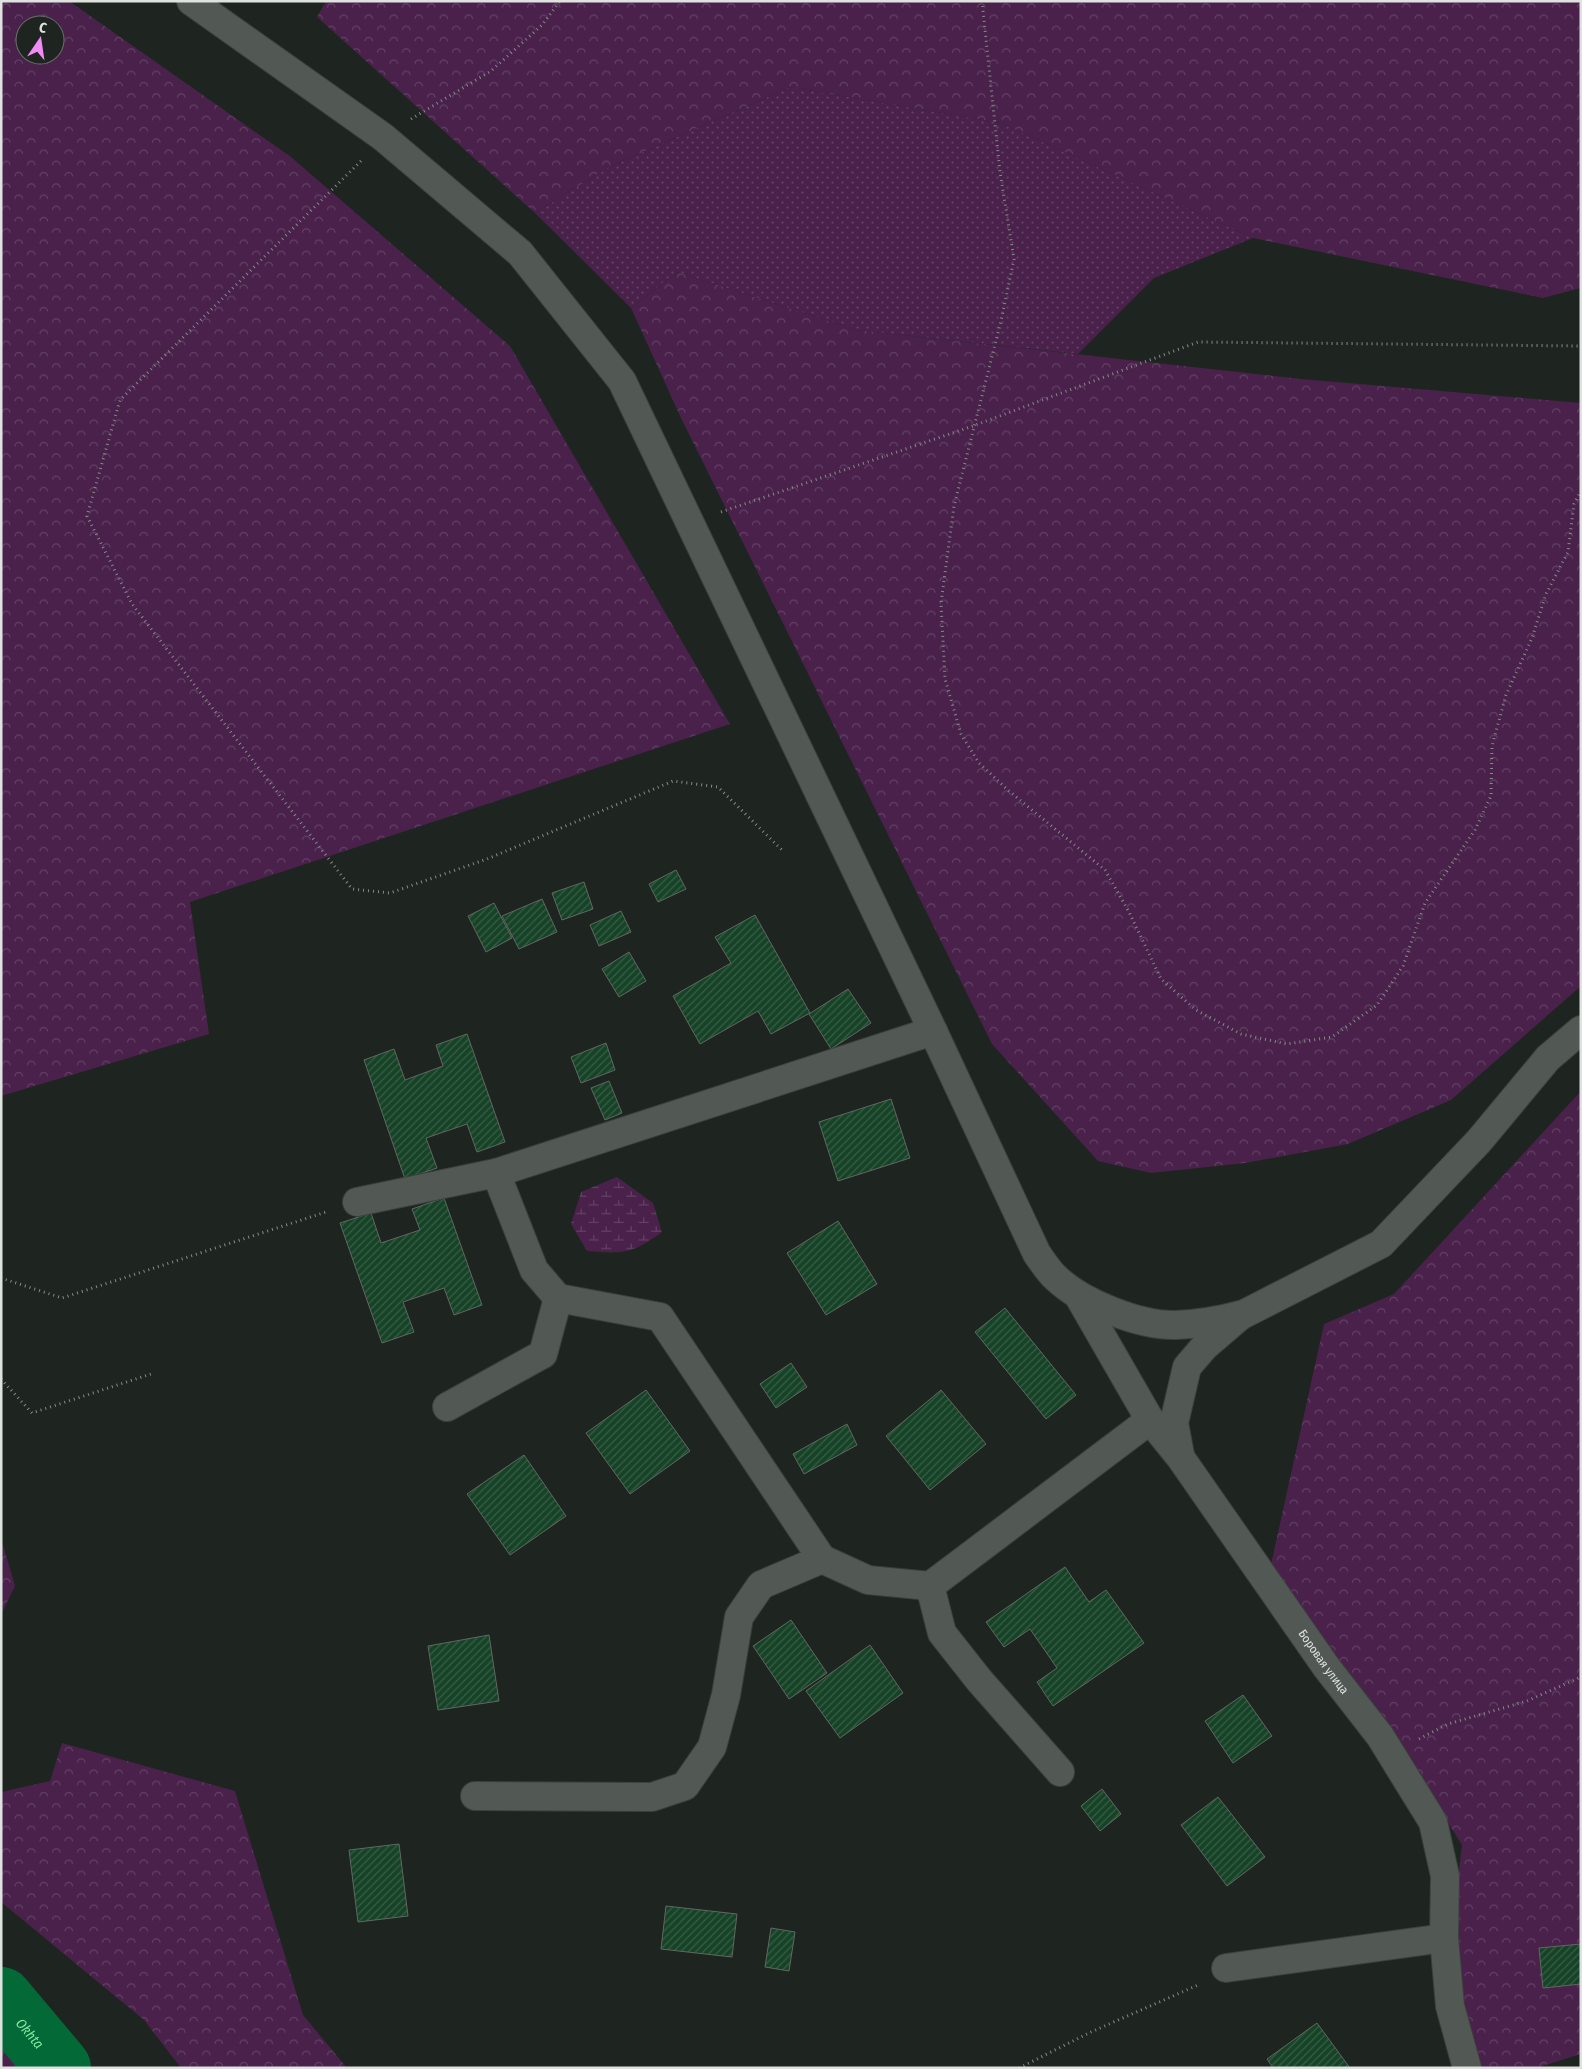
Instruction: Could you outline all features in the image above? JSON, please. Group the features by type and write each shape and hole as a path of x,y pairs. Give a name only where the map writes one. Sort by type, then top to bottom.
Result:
{"street":[{"path":"191,1 383,137 520,253 622,381 933,1031 1037,1254 1055,1278 1078,1295 1106,1309 1139,1319 1174,1325 1221,1320 1244,1314"},
{"path":"1180,1457 1174,1423 1187,1367 1205,1346 1244,1314 1381,1244 1479,1141 1548,1058 1581,1030"},
{"path":"357,1202 496,1173 933,1031"},
{"path":"496,1173 534,1270 558,1298 660,1317 822,1559 868,1580 930,1586 1150,1420"},
{"name":"Боровая улица","path":"1078,1295 1150,1420 1180,1457 1327,1668 1391,1754 1433,1822 1445,1876 1444,1938 1450,2006 1467,2068"},
{"path":"447,1407 543,1354 558,1298"},
{"path":"475,1796 652,1797 685,1786 712,1747 726,1694 739,1617 761,1585 822,1559"},
{"path":"930,1586 942,1633 979,1680 1060,1772"},
{"path":"1226,1968 1444,1938"}],"path":[{"path":"560,1 542,24 491,71 383,137 341,182 120,400 87,516 132,604 352,889 390,893 487,859 673,781 718,787 782,850"},
{"path":"982,1 1000,172 1014,259 1001,321 954,506 941,603 945,679 961,734 979,763 1105,870 1129,912 1161,979 1196,1010 1242,1034 1286,1044 1332,1037 1377,1005 1403,966 1425,903 1475,830 1491,796 1492,746 1506,695 1532,638 1546,594 1568,552 1574,504 1581,491"},
{"path":"690,522 973,426 1198,342 1581,346"},
{"path":"1,1278 62,1298 357,1202"},
{"path":"1,1379 32,1414 154,1373"},
{"path":"1391,1754 1448,1724 1527,1701 1581,1677"},
{"path":"1020,2068 1091,2032 1210,1980 1226,1968"}],"green space":[{"path":"1,1 69,1 291,157 510,346 730,724 190,902 209,1034 1,1096"},
{"path":"326,1 1581,1 1581,288 1543,298 1253,238 1001,123 790,87 609,167 535,213 317,17"},
{"path":"790,87 1001,123 1253,238 1154,278 1078,354 857,330 677,272 631,308 535,213 609,167"},
{"path":"677,272 857,330 1301,379 1581,403 1581,986 1451,1100 1348,1144 1245,1163 1151,1173 1098,1161 992,1044 681,418 631,308"},
{"path":"1581,1091 1581,2054 1536,2068 1478,2068 1448,1962 1462,1845 1391,1731 1270,1569 1324,1324 1394,1294"},
{"path":"617,1177 653,1203 662,1232 643,1245 627,1251 587,1251 571,1224 581,1192"},
{"path":"1,1538 15,1586 1,1615"},
{"path":"62,1743 235,1791 303,2015 347,2068 181,2068 144,2020 1,1902 1,1792 50,1781"},
{"path":"1,2044 28,2060 35,2068 1,2068"}],"building":[{"path":"676,870 686,889 658,902 649,884"},
{"path":"584,882 593,909 562,920 552,893"},
{"path":"542,899 557,932 519,949 502,916"},
{"path":"494,903 512,938 486,952 468,916"},
{"path":"621,911 631,932 599,946 590,925"},
{"path":"755,915 810,1013 771,1034 758,1011 700,1044 673,996 731,963 715,937"},
{"path":"629,952 646,981 619,997 602,969"},
{"path":"848,989 871,1023 831,1049 809,1014"},
{"path":"467,1034 505,1142 477,1152 467,1124 426,1138 437,1168 405,1179 364,1060 394,1049 405,1080 443,1066 436,1045"},
{"path":"606,1043 615,1070 581,1083 571,1057"},
{"path":"609,1081 622,1113 605,1120 591,1088"},
{"path":"891,1099 910,1158 838,1181 819,1122"},
{"path":"444,1198 482,1305 454,1315 444,1288 403,1302 414,1332 382,1343 340,1223 371,1213 381,1243 420,1230 412,1209"},
{"path":"838,1221 877,1284 826,1315 787,1253"},
{"path":"1005,1308 1076,1395 1046,1419 975,1332"},
{"path":"791,1363 807,1387 776,1408 760,1384"},
{"path":"646,1390 690,1451 630,1494 586,1433"},
{"path":"941,1390 986,1444 930,1490 886,1436"},
{"path":"847,1424 857,1445 804,1474 793,1454"},
{"path":"524,1455 566,1516 510,1555 467,1494"},
{"path":"1065,1567 1089,1602 1106,1590 1144,1643 1053,1706 1037,1682 1057,1668 1030,1629 1004,1647 986,1622"},
{"path":"791,1620 827,1673 789,1699 753,1646"},
{"path":"489,1635 499,1701 438,1710 428,1646"},
{"path":"870,1645 903,1693 840,1738 806,1691"},
{"path":"1243,1695 1272,1736 1233,1763 1205,1721"},
{"path":"1102,1789 1121,1814 1100,1831 1081,1806"},
{"path":"1218,1797 1265,1857 1227,1886 1181,1825"},
{"path":"399,1844 408,1916 358,1922 349,1850"},
{"path":"666,1906 737,1914 732,1957 661,1949"},
{"path":"771,1928 795,1932 789,1971 765,1967"},
{"path":"1581,1944 1581,1984 1543,1988 1539,1948"},
{"path":"1317,2023 1350,2068 1273,2068 1267,2059"}],"waterway":[{"name":"Okhta","path":"1,1999 59,2068"}]}
